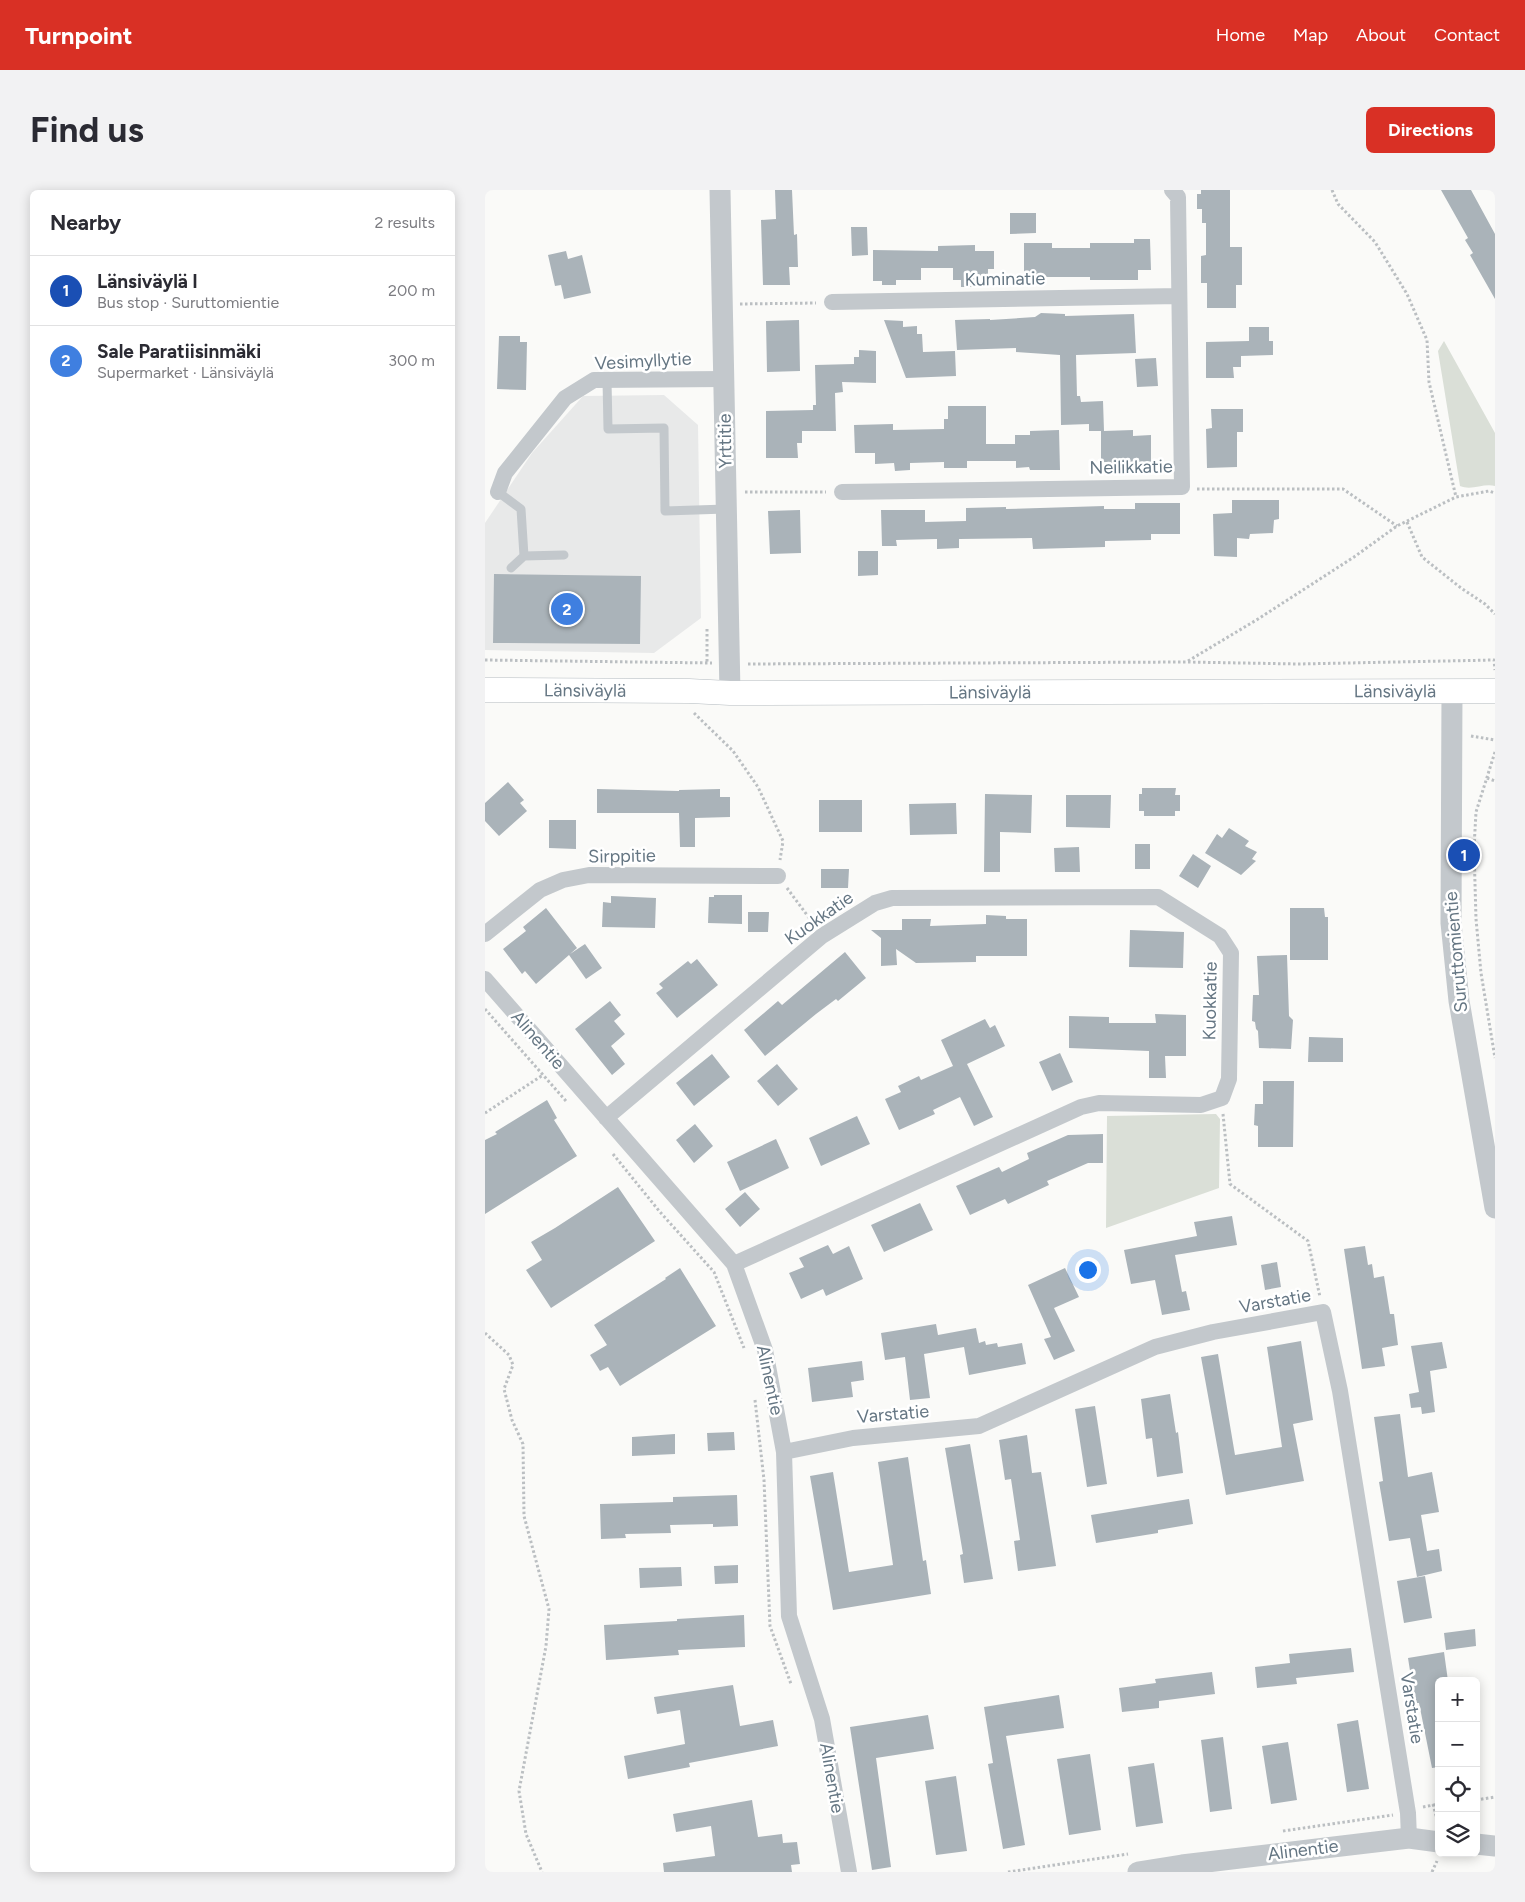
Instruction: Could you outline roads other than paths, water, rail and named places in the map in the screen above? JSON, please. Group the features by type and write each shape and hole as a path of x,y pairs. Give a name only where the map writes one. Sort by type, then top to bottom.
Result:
{"main road":[{"name":"Länsiväylä","path":"485,690 730,693 1495,692"}],"street":[{"name":"Yrttitie","path":"720,190 730,693"},
{"name":"Neilikkatie","path":"842,492 1182,486 1178,197 1172,190"},
{"name":"Kuminatie","path":"832,302 1179,296"},
{"name":"Vesimyllytie","path":"498,492 505,473 565,398 594,380 724,379"},
{"name":"Suruttomientie","path":"1452,692 1451,923 1459,1001 1495,1208"},
{"name":"Sirppitie","path":"485,934 540,890 563,880 589,875 778,876"},
{"name":"Kuokkatie","path":"606,1118 822,936 875,904 892,898 1158,897 1220,936 1231,953 1229,1080 1222,1098 1201,1105 1099,1103 1081,1107 734,1264"},
{"name":"Alinentie","path":"485,979 734,1264 765,1350 784,1452 789,1616 822,1719 849,1872"},
{"name":"Varstatie","path":"784,1452 853,1438 979,1426 1155,1348 1213,1332 1323,1312 1342,1401 1408,1812 1409,1838"},
{"name":"Alinentie","path":"1138,1872 1183,1868 1409,1838 1435,1841"},
{"path":"1480,1844 1495,1846"}],"lane":[{"path":"607,380 609,429 664,428 665,511 725,501"},
{"path":"498,492 521,509 523,556"},
{"path":"511,568 523,556 564,555"}],"place":[{"name":"Sale Paratiisinmäki","path":"567,609"},
{"name":"Länsiväylä I","path":"1464,855"}]}
